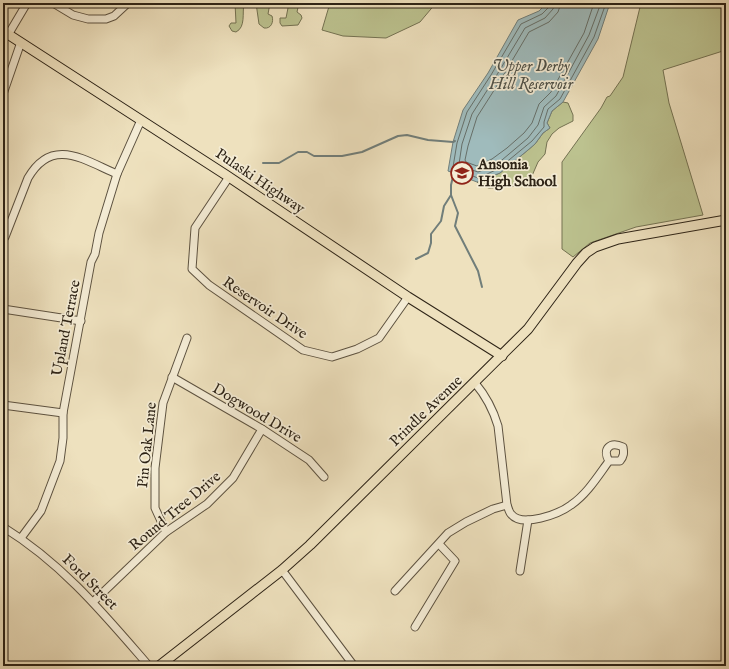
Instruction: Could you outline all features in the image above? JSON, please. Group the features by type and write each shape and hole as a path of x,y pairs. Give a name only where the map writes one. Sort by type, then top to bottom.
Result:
{"main road":[{"name":"Pulaski Highway","path":"6,33 229,177 408,297 502,356"},
{"name":"Prindle Avenue","path":"159,666 208,626 282,570 315,539 528,329 586,253 595,247 618,239 726,220"}],"street":[{"path":"6,33 27,3"},
{"path":"53,3 73,16 88,19 106,19 114,16 128,3"},
{"path":"3,94 20,42"},
{"name":"Upland Terrace","path":"21,538 41,511 60,461 63,438 63,413 91,262 95,254 99,233 117,174 141,120"},
{"path":"5,237 33,168 48,156 59,154 73,155 117,174"},
{"name":"Reservoir Drive","path":"229,177 195,228 192,268 209,285 303,350 332,357 357,349 379,338 408,297"},
{"path":"3,309 81,321"},
{"name":"Pin Oak Lane","path":"166,532 155,508 155,468 163,403 187,338"},
{"name":"Dogwood Drive","path":"172,377 262,429 309,460 324,477"},
{"path":"475,382 490,404 498,426 507,505 511,514 517,518 528,520 548,516 571,505 587,490 609,461"},
{"path":"3,405 63,413"},
{"name":"Round Tree Drive","path":"93,602 166,532 207,504 233,478 262,429"},
{"path":"395,591 448,533 466,522 493,509 507,505"},
{"path":"520,571 528,520"},
{"name":"Ford Street","path":"3,527 21,538 61,570 93,602 149,666"},
{"path":"415,627 455,561 439,544"},
{"path":"282,570 354,666"}],"green space":[{"path":"235,3 244,3 241,27 236,32 232,31 229,26 231,23 236,23"},
{"path":"256,3 270,3 268,14 272,16 273,21 271,25 266,28 259,24"},
{"path":"289,3 299,3 297,12 302,18 298,25 282,26 280,23 280,18 286,18"},
{"path":"330,3 436,3 420,22 386,38 343,36 322,30"},
{"path":"641,3 726,3 726,50 663,70 669,103 703,215 636,227 590,243 573,257 562,249 562,162 601,108 607,97 610,96 623,77"},
{"path":"563,102 568,103 573,115 573,121 559,128 552,134 547,142 545,154 538,162 528,185 489,188 477,182 500,173 535,144 543,133 550,128 547,123 552,111"}],"water":[{"name":"Upper Derby Hill Reservoir","path":"547,3 610,3 598,39 563,102 552,111 547,123 550,128 543,133 535,144 500,173 477,182 448,171 453,142 463,110 488,73 518,20 539,11"}],"waterway":[{"path":"263,163 279,163 298,152 307,152 314,156 342,156 362,152 398,136 407,135 428,140 455,141"},
{"path":"416,259 428,253 431,243 431,234 441,221 444,206 451,195 451,185 454,172"},
{"path":"451,195 458,213 455,226 478,271 482,287"}],"place":[{"name":"Ansonia High School","path":"462,173"}]}
